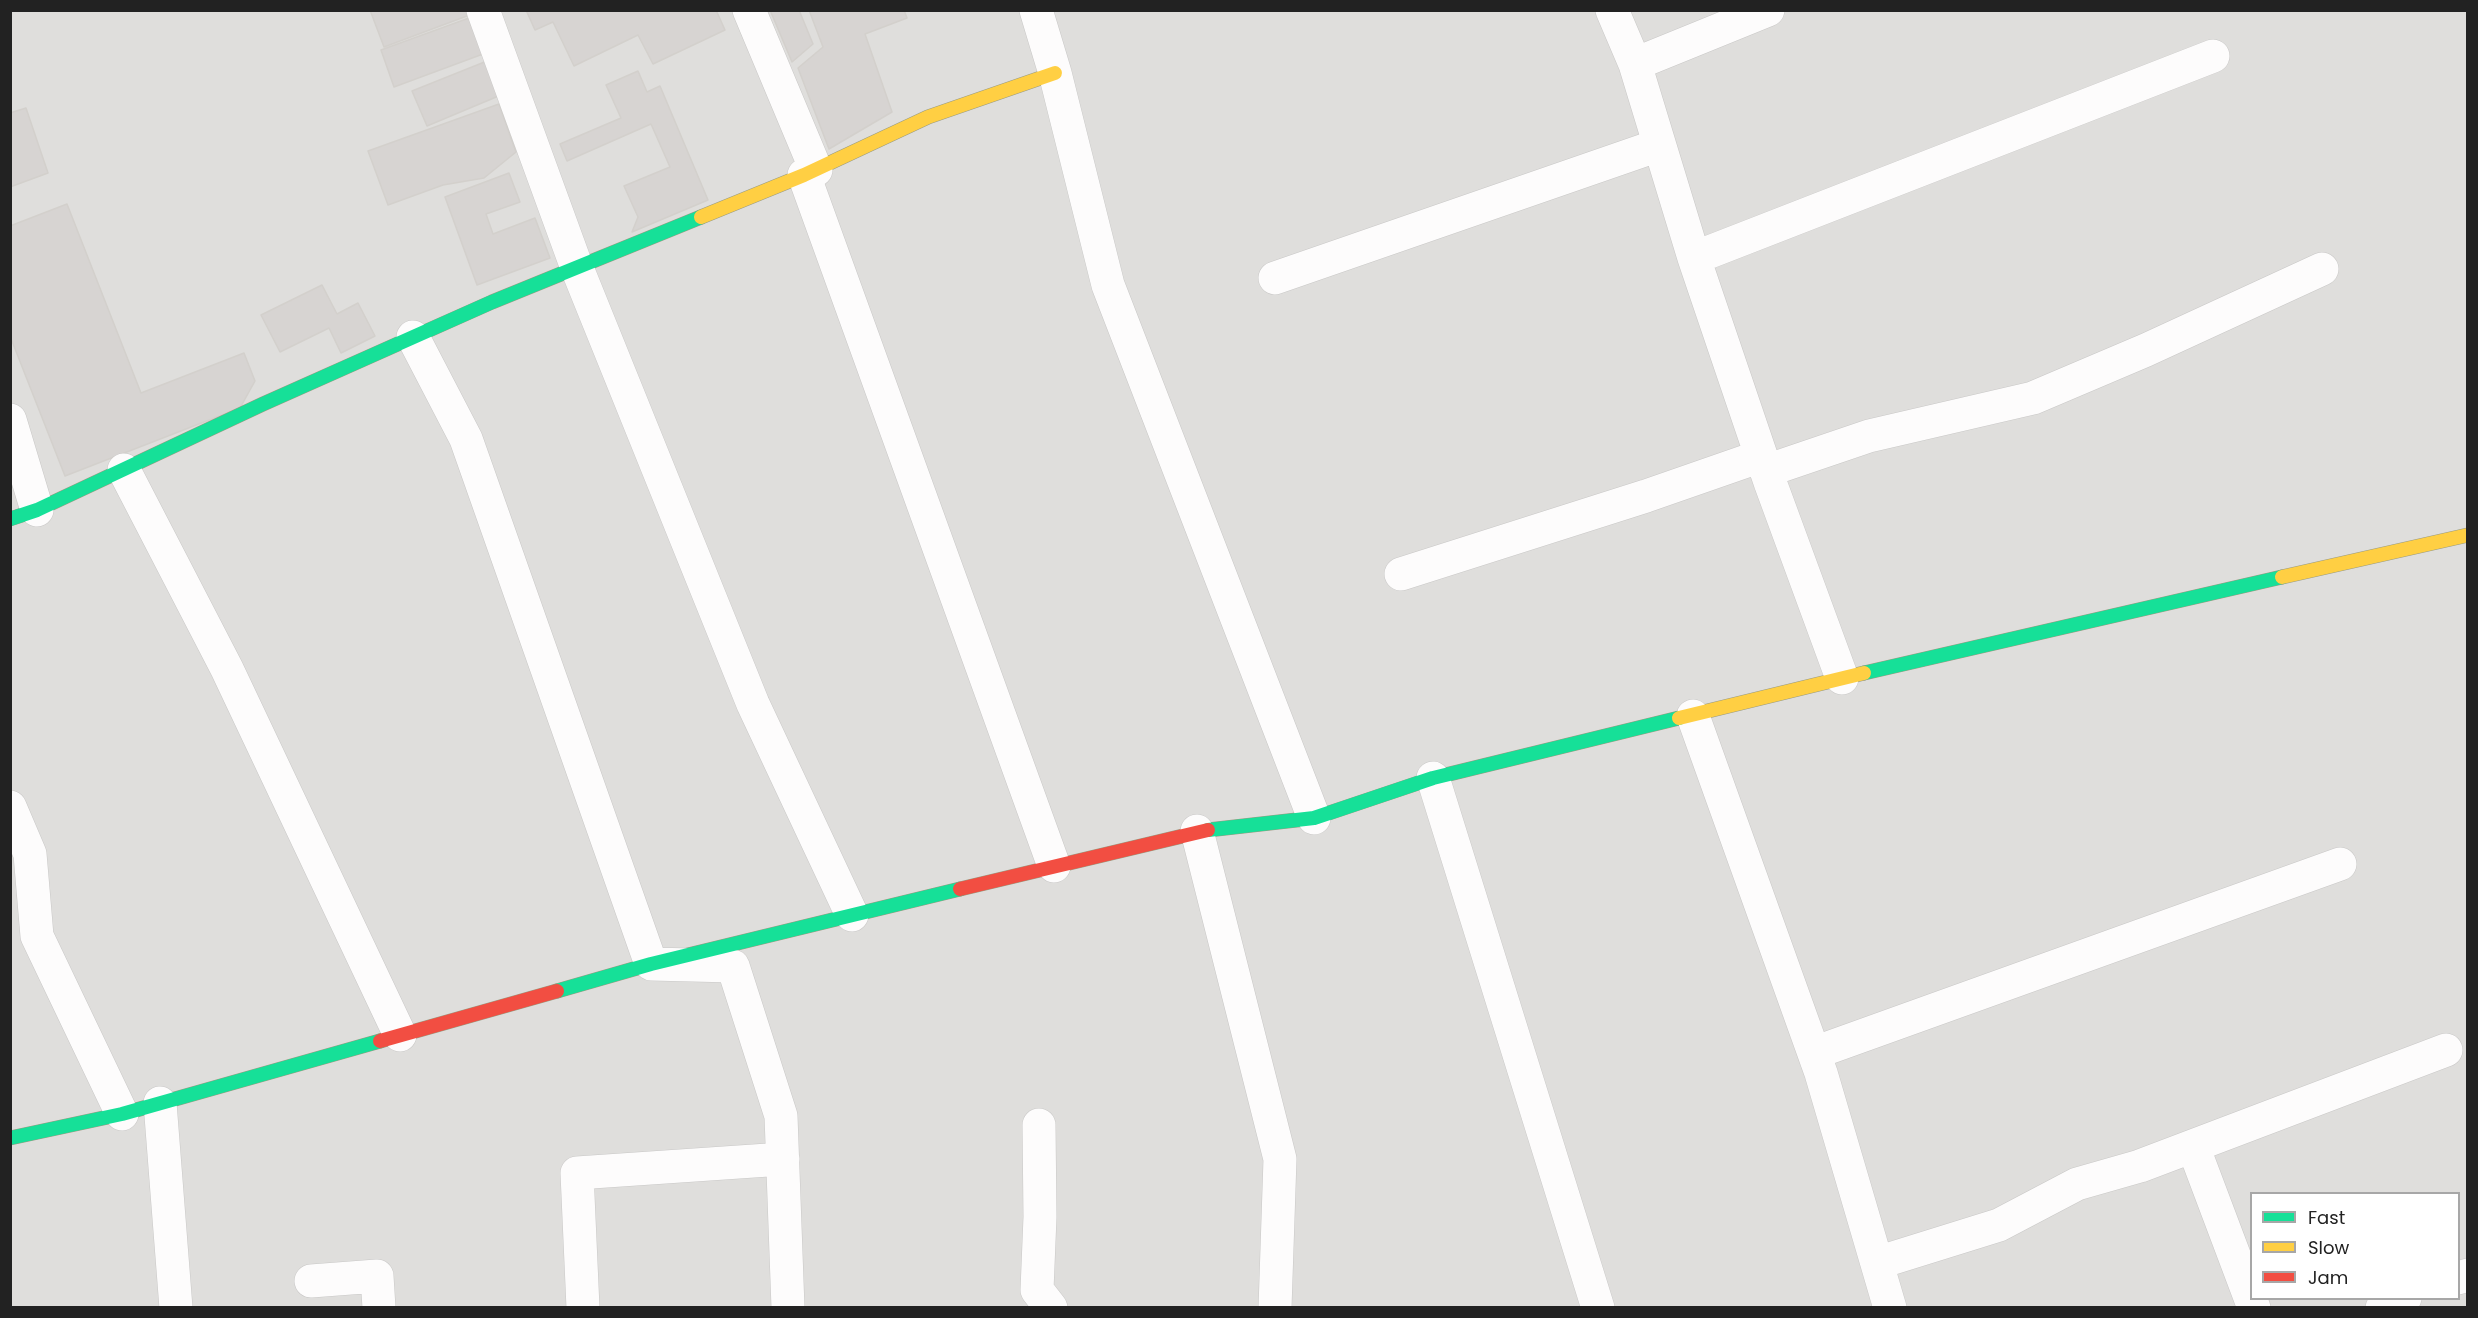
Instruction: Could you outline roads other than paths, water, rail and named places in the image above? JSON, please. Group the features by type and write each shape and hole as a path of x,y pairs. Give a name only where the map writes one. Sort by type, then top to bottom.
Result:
{"street":[{"path":"483,10 577,268 753,704 852,915"},
{"path":"748,10 810,173 1054,866"},
{"path":"1036,10 1055,73 1108,285 1314,818"},
{"path":"1612,10 1635,64 1694,258 1763,464 1842,678"},
{"path":"1635,64 1768,10"},
{"path":"1694,258 2213,56"},
{"path":"10,420 24,515 492,302 810,173 928,117 1055,73"},
{"path":"1275,278 1659,145"},
{"path":"1401,574 1646,496 1869,436 2033,398 2146,351 2322,269"},
{"path":"413,337 466,439 651,964"},
{"path":"124,470 227,669 400,1035"},
{"path":"10,1138 122,1114 651,964 1197,831 1314,818 1433,778 1842,678 2468,535"},
{"path":"1693,716 1814,1053 1890,1308"},
{"path":"1433,778 1598,1308"},
{"path":"10,807 30,854 24,930 122,1114"},
{"path":"1197,831 1280,1159 1275,1308"},
{"path":"1814,1053 2340,864"},
{"path":"651,964 733,966 781,1116 788,1308"},
{"path":"1876,1263 1998,1225 2077,1184 2140,1166 2446,1050"},
{"path":"160,1103 176,1308"},
{"path":"1039,1125 1040,1217 1037,1290 1051,1308"},
{"path":"2193,1146 2250,1297"},
{"path":"583,1308 578,1173 783,1159"},
{"path":"311,1281 377,1276 379,1308"},
{"path":"2382,1308 2403,1300"}]}
